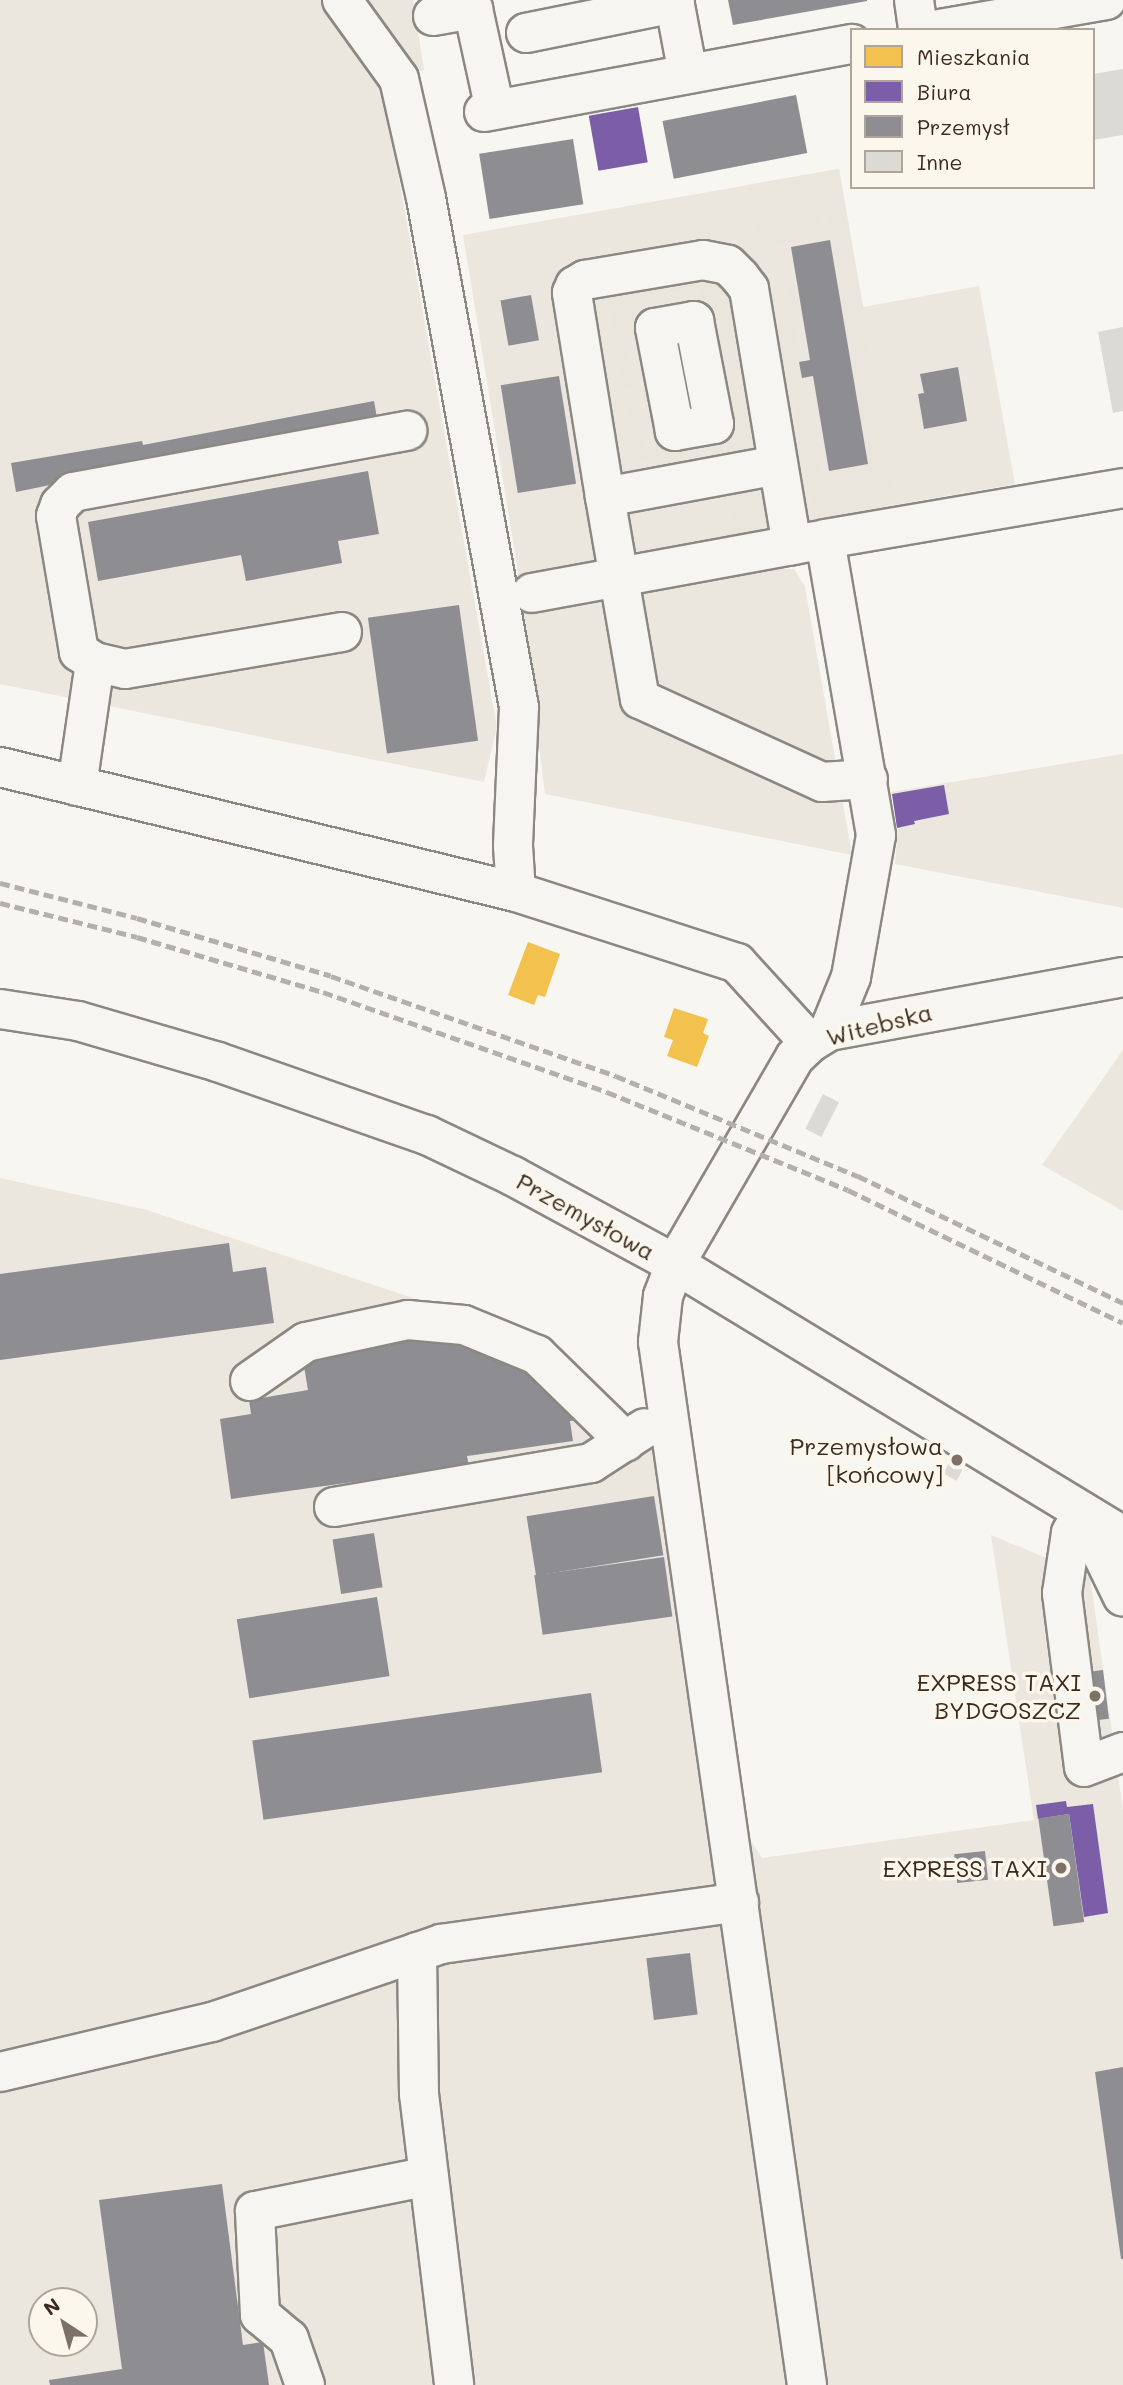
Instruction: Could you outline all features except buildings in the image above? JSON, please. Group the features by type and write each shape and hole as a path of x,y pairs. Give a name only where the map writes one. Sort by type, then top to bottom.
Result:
{"street":[{"path":"342,0 399,79 426,198 519,707 513,846 516,891"},
{"path":"914,0 918,28"},
{"path":"945,28 1106,0"},
{"path":"526,33 674,1 688,74"},
{"path":"433,16 473,9 489,111 850,44"},
{"path":"0,768 516,891 737,963 820,1037 851,977 873,862 876,835 868,779 809,542 778,466 749,289 728,265 703,260 585,280 572,293 639,699 822,782 868,779"},
{"path":"693,428 703,479"},
{"path":"342,632 125,669 95,662 79,652 56,516 65,498 73,492 407,431"},
{"path":"605,497 778,466"},
{"path":"532,593 1123,488"},
{"path":"77,786 95,662"},
{"name":"Witebska","path":"807,2385 669,1411 658,1323 663,1296 675,1265 795,1057 820,1037 1123,977"},
{"name":"Przemysłowa","path":"0,1009 25,1011 104,1028 218,1062 416,1131 513,1175 675,1265 1123,1536"},
{"path":"250,1381 306,1342 408,1320 464,1325 537,1354 626,1442"},
{"path":"334,1507 591,1463 669,1411"},
{"path":"1082,1513 1123,1597"},
{"path":"1082,1513 1072,1533 1062,1593 1084,1767 1123,1752"},
{"path":"0,2073 212,2022 442,1944 739,1902"},
{"path":"417,1952 419,2094 454,2385"},
{"path":"305,2385 289,2339 260,2315 254,2211 428,2176"}],"shaded area":[{"path":"0,0 413,0 424,70 382,84 497,727 484,782 0,684"},
{"path":"839,169 863,307 979,286 1015,484 763,528 770,569 794,569 805,587 852,855 545,794 518,572 463,235"},
{"path":"839,169 897,504 814,519 790,392 805,394 810,400 813,448 824,473 868,466 823,197 808,200 811,216 821,214 825,237 778,244 775,231 755,234 747,185"},
{"path":"787,249 798,308 792,316 799,336 797,344 783,355 774,299 787,297 779,250"},
{"path":"702,272 731,285 749,367 735,370 725,309 702,313 697,287 643,296 647,323 625,327 635,388 621,390 609,318 614,299 622,290"},
{"path":"753,386 759,449 720,457 713,451 712,442 718,437 746,432 739,389"},
{"path":"639,406 646,449 677,444 683,452 681,462 676,466 661,468 638,457 632,446 625,408"},
{"path":"755,489 765,499 773,526 733,533 725,491"},
{"path":"1123,754 1123,908 895,864 898,827 891,792"},
{"path":"1123,1050 1123,1211 1042,1165"},
{"path":"0,1178 147,1210 540,1340 660,1452 704,1768 762,1858 1034,1820 991,1535 1090,1576 1123,1811 1123,2385 0,2385"}],"railway":[{"path":"0,883 137,918 331,976 616,1076 858,1176 1123,1303"},
{"path":"0,903 137,937 323,992 607,1092 848,1190 1123,1323"}],"place":[{"name":"Przemysłowa [końcowy]","path":"957,1460"},
{"name":"EXPRESS TAXI BYDGOSZCZ","path":"1095,1696"},
{"name":"EXPRESS TAXI","path":"1061,1868"}]}
